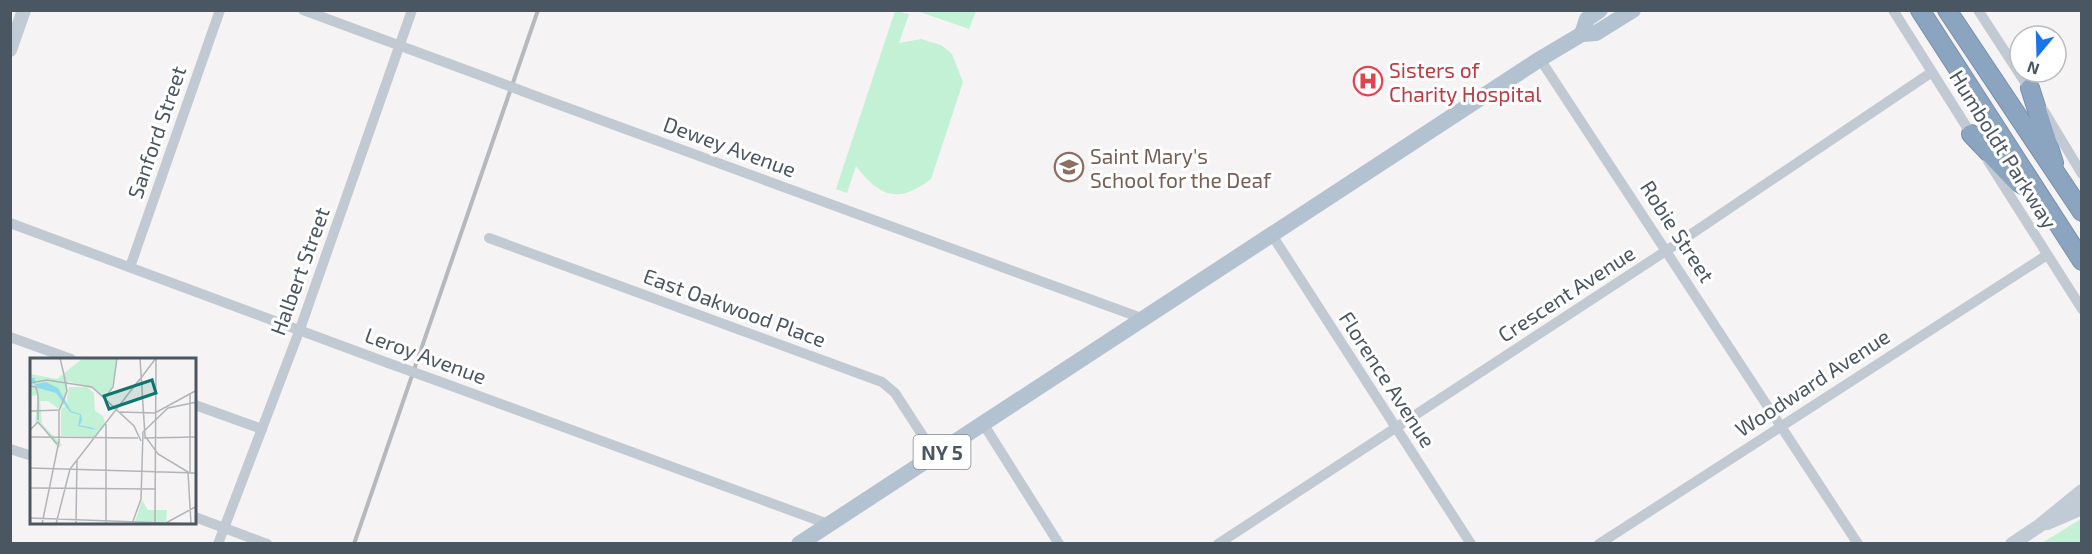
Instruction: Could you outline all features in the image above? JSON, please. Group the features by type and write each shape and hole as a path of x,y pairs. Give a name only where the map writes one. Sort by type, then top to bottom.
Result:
{"highway":[{"path":"1920,10 2082,261"},
{"path":"1947,10 2082,212"},
{"path":"2030,88 2057,174"},
{"path":"1971,134 2016,181 2042,197"}],"main road":[{"name":"NY 5","path":"1582,34 1587,19 1600,10"},
{"name":"NY 5","path":"799,543 984,425 1540,59 1582,34 1596,33 1633,10"}],"street":[{"path":"10,50 24,10"},
{"name":"Sanford Street","path":"130,267 220,10"},
{"name":"Dewey Avenue","path":"303,10 1144,319"},
{"name":"Halbert Street","path":"218,543 300,329 412,10"},
{"name":"Humboldt Parkway","path":"1893,10 2082,309"},
{"path":"1978,10 2030,88 2082,174"},
{"name":"Robie Street","path":"1540,59 1668,250 1858,543"},
{"name":"Crescent Avenue","path":"1218,543 1668,250 1932,72"},
{"name":"Leroy Avenue","path":"10,223 828,524"},
{"name":"Florence Avenue","path":"1272,235 1472,543"},
{"name":"East Oakwood Place","path":"489,237 882,382 895,393 936,456"},
{"name":"Woodward Avenue","path":"1599,543 2047,255"},
{"path":"10,337 67,358"},
{"path":"196,405 262,429"},
{"path":"984,425 1059,543"},
{"path":"10,448 30,455"},
{"path":"2012,543 2039,526 2082,491"},
{"path":"2039,526 2082,508"},
{"path":"196,517 267,543"}],"green space":[{"path":"895,11 909,14 899,43 921,39 941,45 952,54 963,82 931,179 908,192 889,194 873,184 856,166 847,193 836,189"},
{"path":"917,11 976,11 969,29"},
{"path":"2081,519 2081,543 2042,543"}],"railway":[{"path":"354,544 538,10"}],"place":[{"name":"Sisters of Charity Hospital","path":"1368,81"},
{"name":"Saint Mary's School for the Deaf","path":"1069,167"}]}
